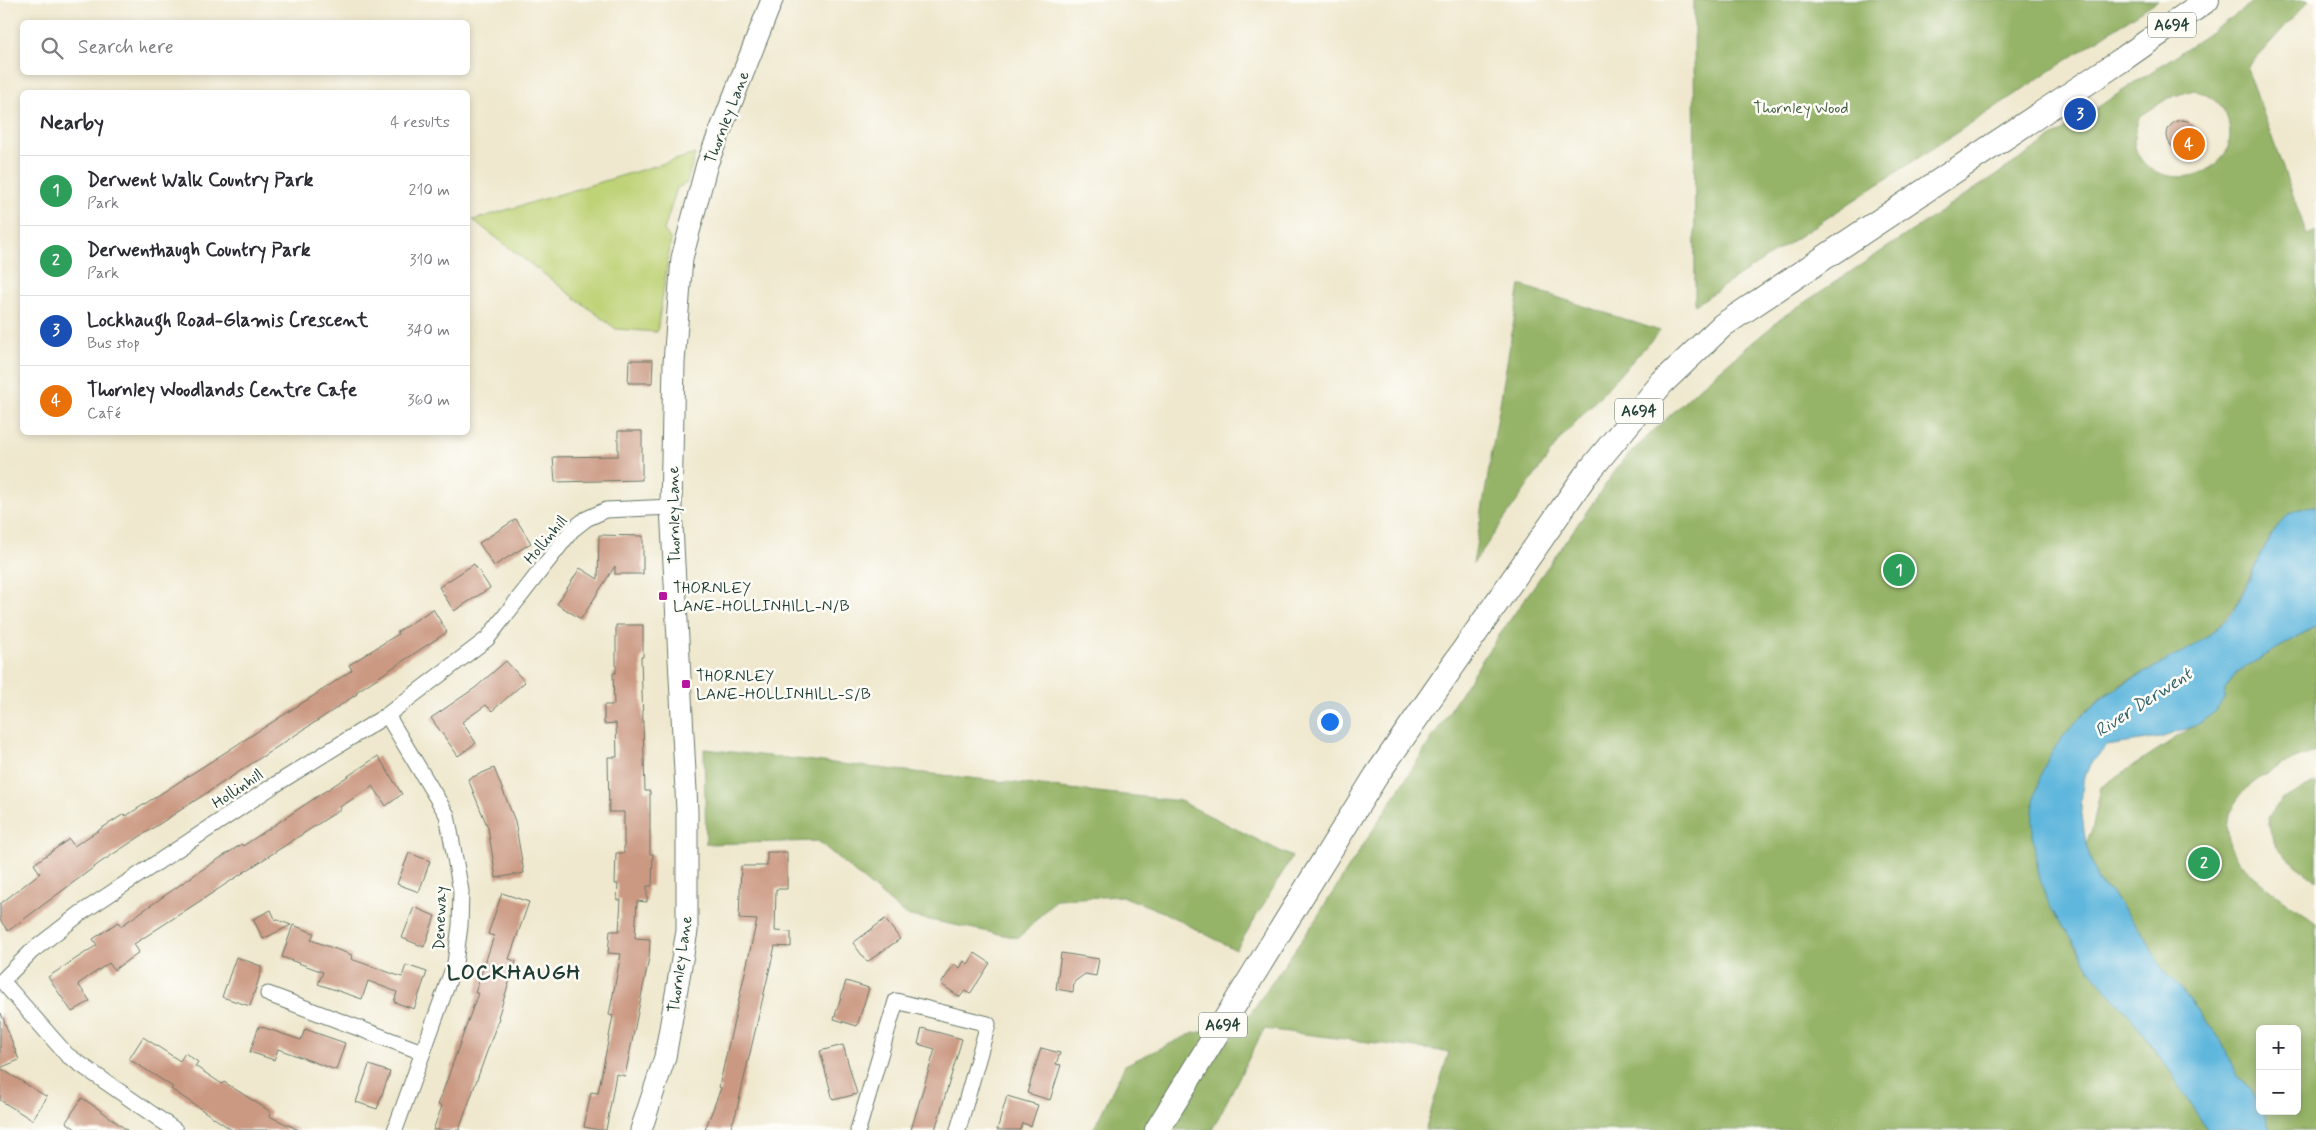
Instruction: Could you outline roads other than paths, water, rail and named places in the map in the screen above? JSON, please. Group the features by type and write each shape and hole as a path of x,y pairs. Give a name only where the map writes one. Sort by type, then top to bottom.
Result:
{"main road":[{"name":"A694","path":"1158,1130 1376,776 1585,476 1662,383 1723,325 2120,61 2207,0"}],"street":[{"name":"Thornley Lane","path":"641,1130 664,1057 687,930 688,810 671,507 674,363 682,258 707,164 772,0"},
{"name":"Hollinhill","path":"174,1130 67,1055 1,981 32,951 82,913 272,786 387,715 487,639 572,530 586,520 606,510 671,507"},
{"name":"Deneway","path":"387,715 447,815 461,891 460,926 455,963 395,1130"},
{"path":"268,994 422,1052"},
{"path":"858,1130 896,1000 988,1024 958,1130"}],"water":[{"name":"River Derwent","path":"2316,507 2316,626 2237,672 2225,689 2224,699 2215,712 2195,726 2160,738 2107,746 2090,764 2083,782 2081,807 2086,845 2098,882 2111,893 2146,938 2161,967 2221,1040 2236,1075 2252,1090 2256,1098 2256,1115 2265,1115 2272,1130 2207,1130 2171,1073 2142,1032 2092,973 2074,941 2051,908 2045,895 2035,853 2033,811 2041,775 2048,759 2058,743 2071,728 2100,700 2132,679 2198,643 2224,622 2234,609 2269,539 2289,514 2302,509"}],"place":[{"name":"Lockhaugh Road-Glamis Crescent","path":"2080,114"},
{"name":"Thornley Woodlands Centre Cafe","path":"2189,144"},
{"name":"Derwent Walk Country Park","path":"1899,570"},
{"name":"THORNLEY LANE-HOLLINHILL-N/B","path":"663,596"},
{"name":"THORNLEY LANE-HOLLINHILL-S/B","path":"686,684"},
{"name":"Derwenthaugh Country Park","path":"2204,863"}],"district":[{"name":"LOCKHAUGH","path":"514,972"}],"park label":[{"name":"Thornley Wood","path":"1801,107"}]}
